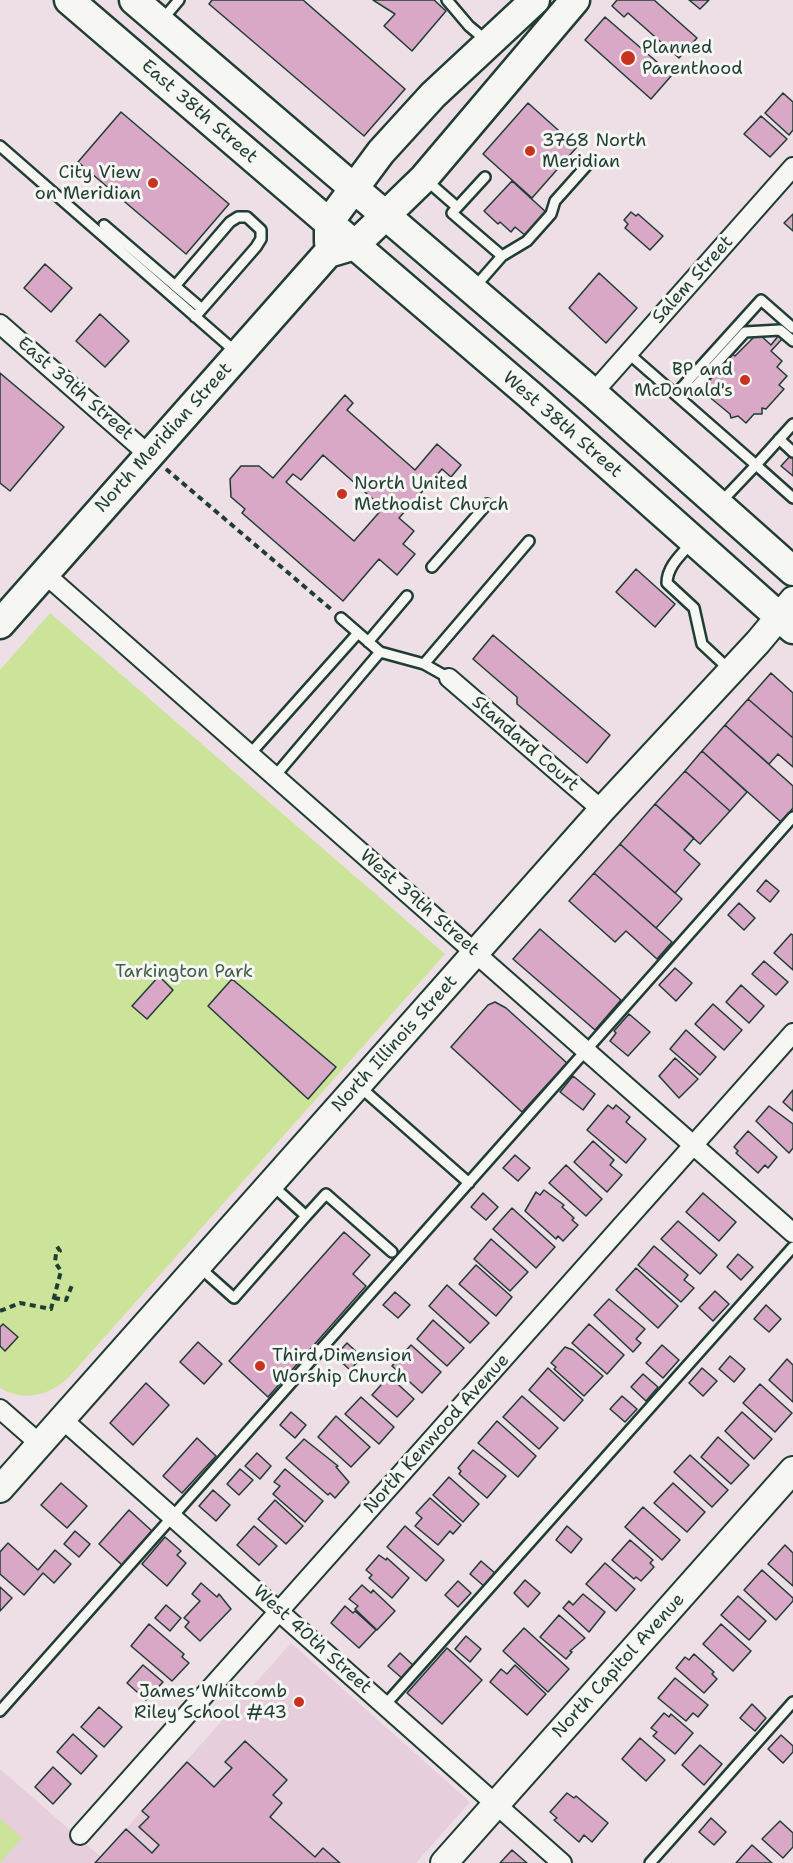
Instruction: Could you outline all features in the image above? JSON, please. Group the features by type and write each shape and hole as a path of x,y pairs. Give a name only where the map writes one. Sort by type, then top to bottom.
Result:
{"main road":[{"name":"East 38th Street","path":"69,0 329,222"},
{"path":"134,0 592,393 793,571"},
{"path":"329,222 381,152 433,95 535,0"},
{"name":"North Meridian Street","path":"0,624 238,355 341,249 386,215 424,178 575,0"},
{"name":"West 38th Street","path":"329,222 341,249 694,541 788,615"}],"street":[{"name":"Salem Street","path":"592,393 793,167"},
{"name":"East 39th Street","path":"0,324 149,455"},
{"name":"West 39th Street","path":"45,574 793,1233"},
{"name":"North Illinois Street","path":"0,1489 602,810 731,671 788,615"},
{"name":"Standard Court","path":"449,678 602,810"},
{"name":"North Kenwood Avenue","path":"80,1835 793,1033"},
{"path":"0,1409 40,1444"},
{"name":"West 40th Street","path":"62,1419 562,1863"},
{"name":"North Capitol Avenue","path":"444,1863 793,1470"}],"lane":[{"path":"160,22 179,0"},
{"path":"447,0 469,26 490,44"},
{"path":"0,146 238,355"},
{"path":"472,290 501,256 527,241 551,214 555,201 588,164"},
{"path":"485,177 452,213 501,256"},
{"path":"424,178 457,207"},
{"path":"175,286 230,222 238,216 247,217 261,230 261,239 195,317"},
{"path":"104,225 202,309"},
{"path":"676,394 761,300 793,328"},
{"path":"683,386 694,388 745,332 780,330 793,341"},
{"path":"628,353 793,498"},
{"path":"717,506 793,424"},
{"path":"779,439 793,452"},
{"path":"432,567 487,504"},
{"path":"424,664 529,541"},
{"path":"694,541 667,574 667,583 694,608 702,644 731,671"},
{"path":"368,642 407,596"},
{"path":"341,618 380,652 424,664 449,678"},
{"path":"250,754 358,633"},
{"path":"275,776 380,652"},
{"path":"0,1712 793,817"},
{"path":"359,1085 469,1183"},
{"path":"271,1184 306,1216"},
{"path":"197,1266 234,1298 326,1194 392,1252"},
{"path":"385,1705 793,1247"},
{"path":"650,1863 793,1702"}],"path":[{"path":"174,476 341,618"},
{"path":"0,1311 20,1303 51,1309 61,1270 55,1262 56,1254 60,1251 56,1245"},
{"path":"54,1298 66,1300 73,1283"}],"shaded area":[{"name":"James Whitcomb Riley School #43","path":"291,1643 470,1802 416,1863 0,1863 0,1769 101,1857"}],"green space":[{"name":"Tarkington Park","path":"50,613 445,954 69,1377 45,1393 27,1396 0,1388 0,670"},
{"path":"0,1818 22,1838 0,1863"}],"building":[{"path":"212,0 303,0 405,89 364,136 209,4"},
{"path":"373,0 434,0 446,11 412,51 384,26 395,14"},
{"path":"617,0 654,0 697,38 679,58 628,13 624,17 612,6"},
{"path":"689,0 709,0 700,9"},
{"name":"Planned Parenthood","path":"605,17 672,75 651,99 585,40"},
{"path":"783,93 793,102 793,130 789,135 765,113"},
{"name":"3768 North Meridian","path":"528,103 577,147 532,198 483,154"},
{"name":"City View on Meridian","path":"121,112 229,204 186,254 78,162"},
{"path":"761,116 787,139 770,157 744,134"},
{"path":"512,181 547,213 526,236 515,227 511,232 484,211"},
{"path":"631,212 636,216 638,214 663,236 650,250 625,228 628,224 624,220"},
{"path":"793,214 793,231 784,223"},
{"path":"45,264 72,288 51,312 24,288"},
{"path":"599,273 637,308 606,343 569,308"},
{"path":"100,314 129,341 105,367 76,341"},
{"name":"BP and McDonald's","path":"758,333 771,345 779,335 783,338 771,351 782,361 777,367 787,376 779,385 784,389 766,409 762,408 762,414 754,414 746,423 738,416 731,418 730,414 707,395 702,387 729,351 735,356"},
{"path":"0,373 64,427 10,491 0,483"},
{"path":"345,395 353,403 347,410 415,470 437,444 461,465 451,477 442,469 399,518 414,531 403,544 415,554 397,575 379,559 343,601 242,513 245,509 231,497 230,479 241,466 259,466 273,478","holes":["323,455 383,508 354,541 286,482 293,474 301,480"]},
{"path":"793,453 793,476 781,466"},
{"path":"636,569 675,604 655,627 616,592"},
{"path":"493,635 610,735 587,763 517,704 517,697 473,659"},
{"path":"771,673 793,693 793,738 748,699"},
{"path":"748,699 793,738 793,767 778,754 769,764 725,725"},
{"path":"725,725 793,786 793,808 781,822 702,751"},
{"path":"702,751 747,792 730,811 685,771"},
{"path":"685,771 730,811 700,844 655,804"},
{"path":"655,804 694,838 684,850 700,864 675,893 620,844"},
{"path":"620,844 682,899 656,928 594,873"},
{"path":"594,873 672,942 657,959 626,931 615,942 569,901"},
{"path":"766,880 779,891 770,902 757,891"},
{"path":"739,903 755,918 744,930 728,915"},
{"path":"540,929 621,1000 595,1030 513,959"},
{"path":"791,934 793,935 793,970 774,953"},
{"path":"764,961 788,982 776,995 752,974"},
{"path":"675,968 692,983 676,1001 659,985"},
{"path":"159,976 173,990 147,1019 132,1006"},
{"path":"232,979 336,1067 308,1099 208,1006"},
{"path":"741,985 764,1006 749,1023 726,1002"},
{"path":"495,1002 506,1008 567,1063 522,1112 451,1047 488,1005"},
{"path":"713,1004 742,1030 724,1050 695,1024"},
{"path":"629,1014 650,1032 628,1056 610,1041 616,1033 614,1031"},
{"path":"686,1030 716,1057 700,1075 670,1049"},
{"path":"675,1058 698,1079 679,1098 659,1076"},
{"path":"573,1076 595,1094 583,1110 560,1092"},
{"path":"793,1090 793,1111 783,1102"},
{"path":"608,1105 613,1109 616,1105 630,1117 626,1122 646,1139 626,1163 587,1130"},
{"path":"769,1106 793,1124 793,1148 789,1153 756,1121"},
{"path":"748,1131 777,1157 768,1168 765,1165 758,1173 736,1153 738,1151 734,1147"},
{"path":"593,1141 614,1160 610,1165 622,1175 607,1192 574,1162"},
{"path":"515,1155 530,1168 518,1181 503,1168"},
{"path":"566,1165 602,1199 586,1216 549,1183"},
{"path":"544,1190 564,1205 562,1207 578,1225 563,1241 558,1236 556,1239 525,1211 536,1192 540,1195"},
{"path":"483,1193 498,1207 486,1220 471,1207"},
{"path":"703,1193 736,1222 719,1241 686,1212"},
{"path":"512,1208 555,1247 536,1268 493,1229"},
{"path":"678,1221 717,1255 700,1274 661,1239"},
{"path":"344,1232 370,1255 353,1274 366,1286 268,1397 229,1361"},
{"path":"491,1239 528,1272 510,1291 474,1259"},
{"path":"654,1246 688,1275 684,1280 694,1288 681,1302 638,1265"},
{"path":"738,1254 753,1267 741,1280 727,1267"},
{"path":"476,1265 512,1297 496,1316 459,1284"},
{"path":"636,1268 678,1306 658,1328 616,1290"},
{"path":"447,1285 489,1323 470,1343 429,1306"},
{"path":"715,1291 729,1304 713,1321 699,1308"},
{"path":"395,1292 410,1305 398,1318 383,1305"},
{"path":"609,1299 645,1329 636,1339 641,1343 633,1352 594,1315"},
{"path":"766,1305 781,1319 769,1332 754,1319"},
{"path":"433,1320 464,1348 447,1366 417,1339"},
{"path":"3,1324 18,1337 5,1351 0,1346 0,1327"},
{"path":"589,1324 624,1355 607,1374 572,1343"},
{"path":"198,1342 222,1364 204,1384 180,1362"},
{"path":"347,1343 362,1357 350,1370 335,1356"},
{"path":"411,1345 441,1372 422,1393 392,1366"},
{"path":"662,1345 679,1360 663,1378 646,1363"},
{"path":"565,1347 573,1350 603,1376 584,1396 554,1369 556,1367 551,1363"},
{"path":"730,1356 745,1369 734,1382 719,1369"},
{"path":"787,1359 793,1365 793,1402 769,1380"},
{"path":"548,1368 583,1400 564,1421 529,1390"},
{"path":"702,1368 717,1381 703,1396 689,1383"},
{"path":"643,1374 658,1387 646,1401 631,1387"},
{"path":"389,1376 414,1399 397,1417 372,1395"},
{"path":"146,1383 169,1405 133,1445 110,1423"},
{"path":"760,1384 792,1413 775,1432 743,1403"},
{"path":"522,1396 558,1428 539,1449 503,1417"},
{"path":"622,1396 637,1409 625,1422 610,1409"},
{"path":"361,1397 394,1427 379,1444 345,1414"},
{"path":"291,1412 306,1425 295,1438 280,1425"},
{"path":"742,1412 772,1439 754,1459 725,1431"},
{"path":"336,1416 370,1447 351,1467 318,1437"},
{"path":"497,1421 536,1456 518,1477 478,1443"},
{"path":"718,1437 749,1465 731,1484 701,1457"},
{"path":"197,1438 216,1456 182,1493 163,1476"},
{"path":"304,1439 338,1466 336,1467 349,1482 335,1498 330,1493 328,1495 286,1458"},
{"path":"473,1450 506,1476 487,1498 459,1474 461,1471 458,1468"},
{"path":"257,1453 271,1466 260,1479 245,1466"},
{"path":"690,1455 728,1490 712,1507 674,1472"},
{"path":"240,1469 253,1480 239,1495 227,1484"},
{"path":"285,1469 323,1501 305,1522 273,1494 280,1486 274,1482"},
{"path":"449,1477 479,1504 463,1522 433,1495"},
{"path":"61,1483 87,1506 67,1528 41,1505"},
{"path":"673,1483 705,1512 687,1532 654,1503"},
{"path":"213,1490 230,1505 216,1521 199,1506"},
{"path":"430,1498 461,1525 453,1534 450,1531 438,1545 415,1526 422,1518 416,1513"},
{"path":"275,1500 303,1526 286,1544 258,1519"},
{"path":"643,1507 680,1540 662,1560 625,1527"},
{"path":"129,1510 152,1531 122,1565 99,1544"},
{"path":"254,1526 277,1546 259,1565 237,1545"},
{"path":"405,1526 444,1560 426,1581 387,1547"},
{"path":"567,1526 582,1539 571,1553 556,1540"},
{"path":"75,1531 90,1544 79,1557 64,1544"},
{"path":"165,1537 181,1551 177,1555 186,1563 167,1586 142,1564"},
{"path":"630,1540 653,1560 650,1563 654,1567 641,1581 636,1577 634,1579 612,1560"},
{"path":"8,1543 38,1570 55,1550 71,1564 54,1583 43,1573 24,1595 0,1574 0,1552"},
{"path":"785,1545 793,1553 793,1586 768,1564"},
{"path":"379,1555 386,1560 387,1558 409,1578 392,1598 369,1578 372,1575 366,1570"},
{"path":"481,1561 496,1574 485,1587 470,1574"},
{"path":"605,1563 635,1589 616,1611 586,1584"},
{"path":"762,1570 793,1598 793,1601 776,1620 744,1590"},
{"path":"525,1580 540,1593 528,1607 514,1593"},
{"path":"458,1581 471,1593 458,1607 445,1595"},
{"path":"201,1583 217,1597 219,1594 231,1609 200,1641 185,1627 189,1622 184,1618 200,1601 192,1594"},
{"path":"362,1585 371,1593 373,1590 395,1611 377,1630 355,1609 358,1606 349,1599"},
{"path":"0,1587 12,1598 0,1611"},
{"path":"583,1594 605,1612 589,1632 563,1608 569,1601 573,1605"},
{"path":"738,1596 766,1621 749,1640 721,1615"},
{"path":"166,1605 181,1618 170,1631 155,1618"},
{"path":"345,1606 353,1613 355,1611 376,1630 359,1648 331,1623"},
{"path":"559,1615 585,1638 570,1651 572,1652 566,1659 540,1637"},
{"path":"149,1624 184,1654 182,1657 189,1663 172,1681 131,1646"},
{"path":"721,1624 751,1651 733,1671 703,1644"},
{"path":"524,1628 569,1669 548,1692 503,1651"},
{"path":"466,1636 481,1649 470,1662 455,1649"},
{"path":"447,1648 482,1680 442,1724 407,1693"},
{"path":"400,1653 415,1667 403,1679 388,1666"},
{"path":"694,1654 714,1672 712,1674 717,1679 704,1693 676,1668 685,1657 689,1660"},
{"path":"143,1665 163,1682 146,1700 127,1683"},
{"path":"515,1665 546,1694 527,1715 490,1682 501,1669 507,1674"},
{"path":"675,1678 708,1705 698,1717 693,1713 686,1721 658,1698"},
{"path":"752,1704 766,1718 755,1731 740,1718"},
{"path":"99,1707 122,1727 104,1747 81,1727"},
{"path":"664,1713 669,1717 671,1714 693,1733 675,1754 653,1736 657,1732 651,1728"},
{"path":"73,1734 97,1756 81,1774 57,1752"},
{"path":"781,1735 793,1746 793,1752 783,1763 768,1749"},
{"path":"640,1738 665,1760 646,1781 622,1759"},
{"path":"245,1741 287,1780 273,1795 282,1803 270,1817 315,1857 323,1848 340,1863 95,1863 126,1829 152,1853 159,1845 139,1827 149,1817 142,1811 187,1762 214,1787 232,1768 225,1762"},
{"path":"700,1745 722,1764 704,1785 682,1765"},
{"path":"53,1767 71,1784 53,1804 35,1787"},
{"path":"567,1793 574,1798 576,1796 608,1823 592,1842 584,1835 579,1842 554,1820 557,1818 550,1812"},
{"path":"711,1818 726,1832 714,1845 699,1832"},
{"path":"780,1821 793,1833 793,1847 783,1858 762,1839"},
{"path":"752,1845 772,1863 736,1863"},
{"path":"512,1850 527,1863 500,1863"}],"place":[{"name":"Planned Parenthood","path":"628,58"},
{"name":"3768 North Meridian","path":"530,151"},
{"name":"City View on Meridian","path":"153,183"},
{"name":"BP and McDonald's","path":"745,380"},
{"name":"North United Methodist Church","path":"342,494"},
{"name":"Third Dimension Worship Church","path":"260,1366"},
{"name":"James Whitcomb Riley School #43","path":"299,1702"}]}
